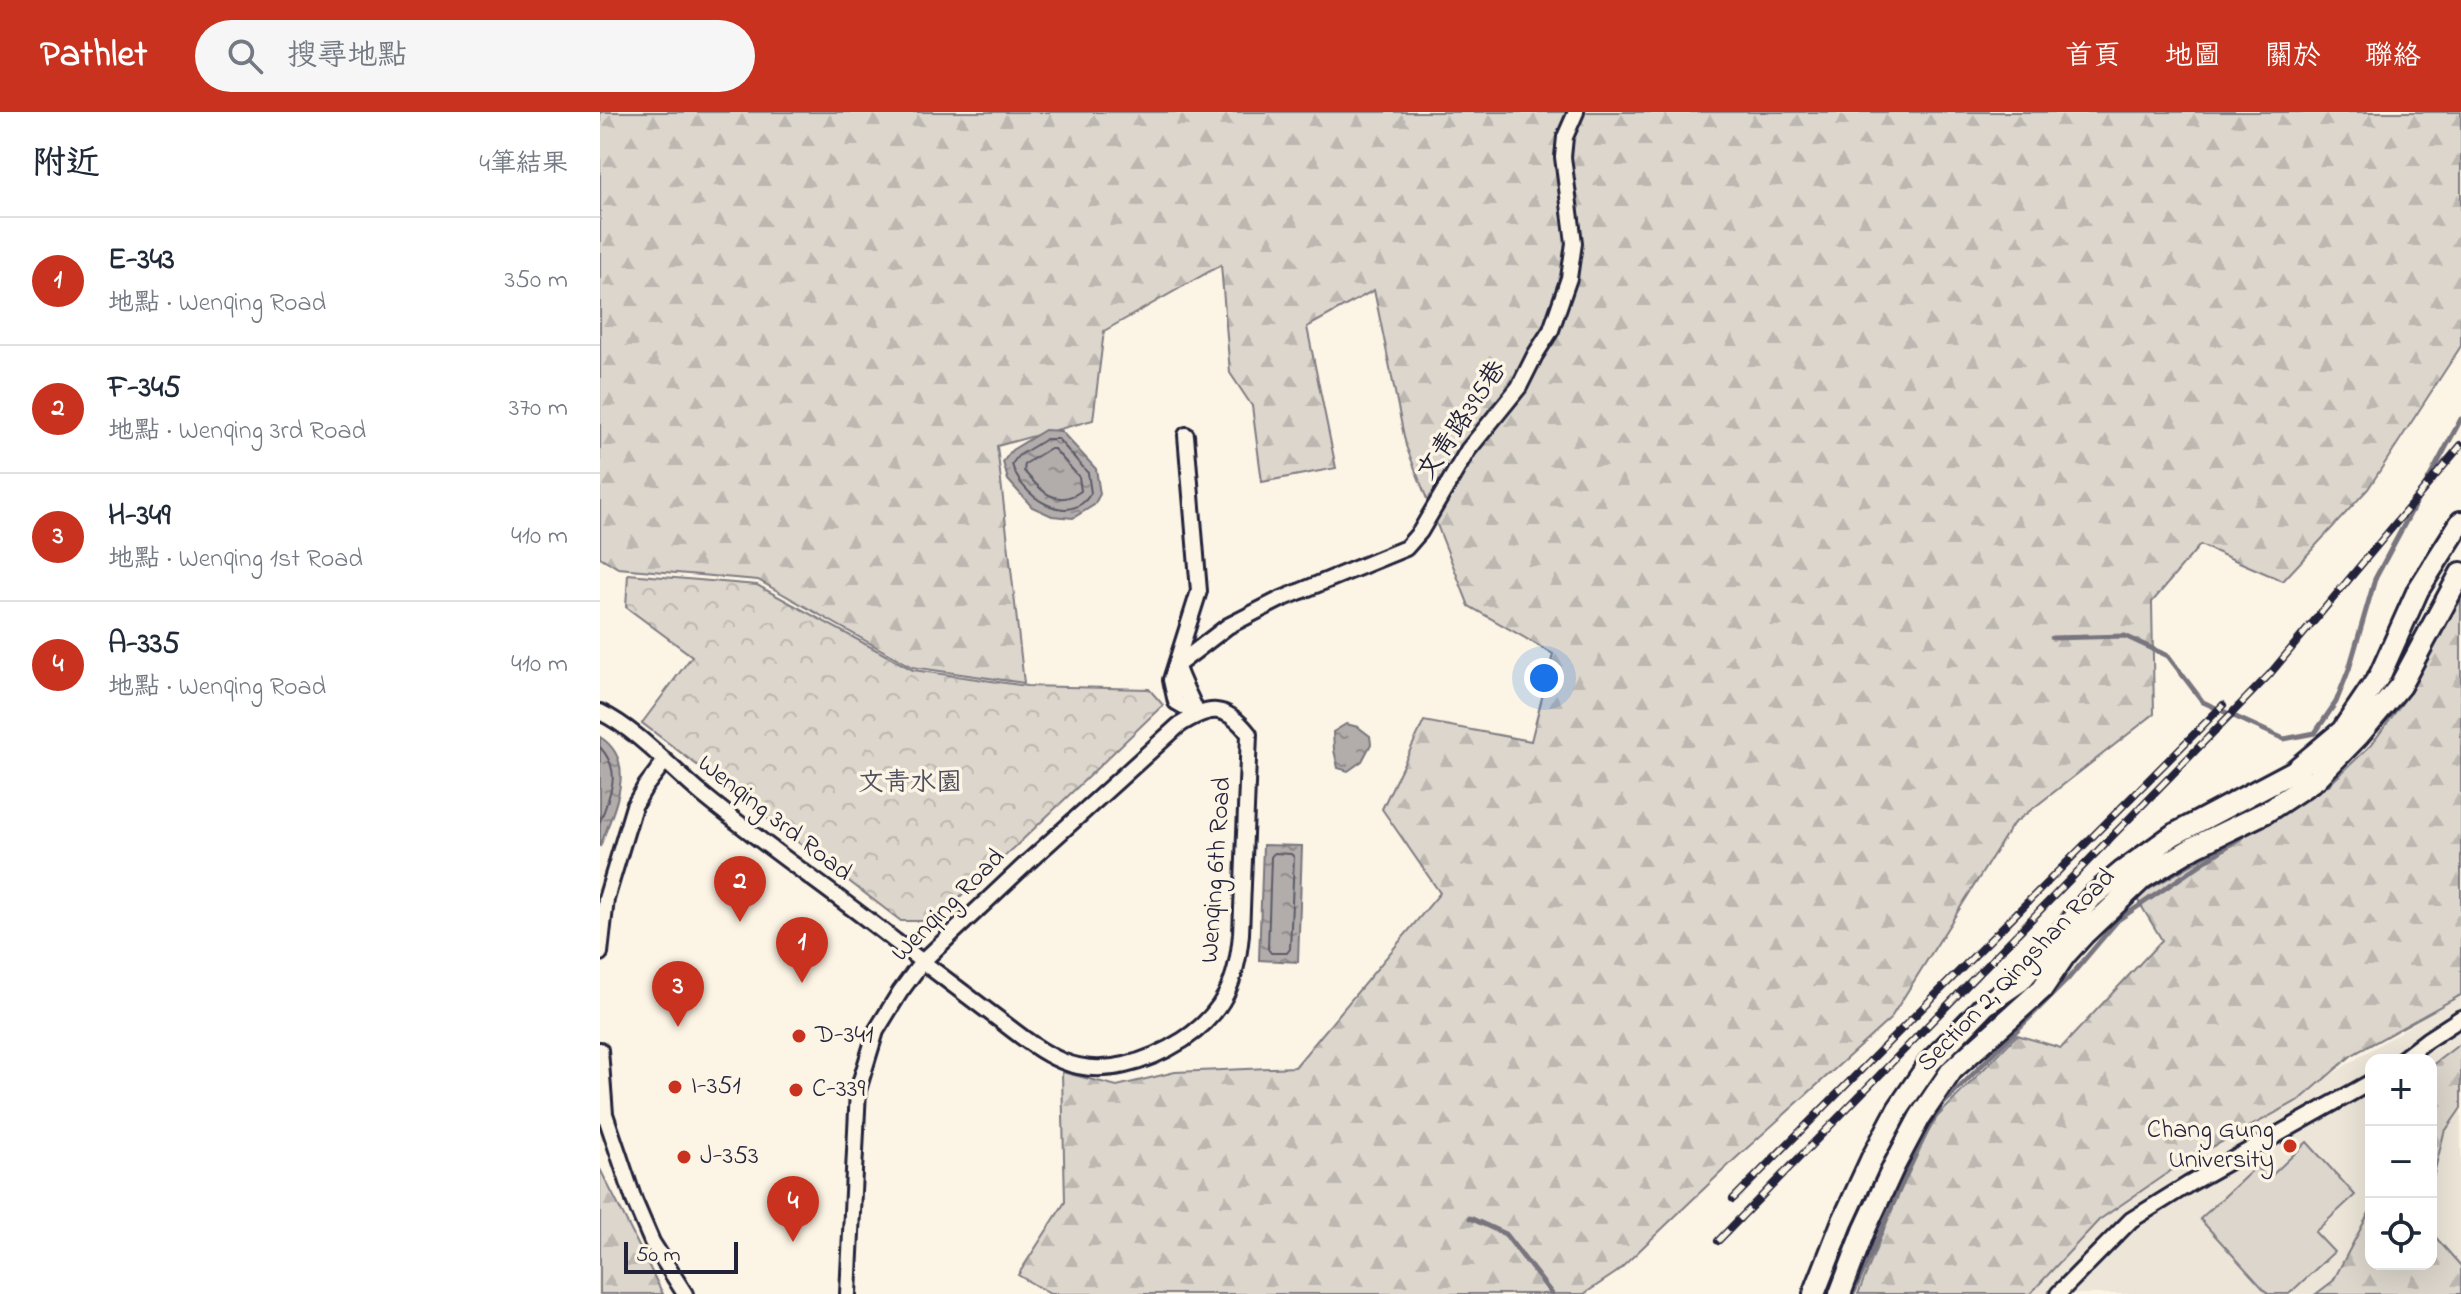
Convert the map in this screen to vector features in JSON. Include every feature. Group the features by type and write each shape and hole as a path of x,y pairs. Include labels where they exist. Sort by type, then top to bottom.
{"street":[{"name":"文青路395巷","path":"1176,666 1228,626 1279,600 1406,548 1420,532 1468,450 1519,387 1551,330 1569,278 1574,243 1563,157 1565,137 1576,112"},
{"path":"1186,435 1199,591 1171,680 1176,702 1197,714"},
{"name":"Section 2, Qingshan Road","path":"1814,1294 1872,1158 1898,1109 1930,1062 1985,1005 2020,981 2092,897 2123,871 2173,835 2294,771 2342,731 2380,675 2418,590 2461,522"},
{"name":"Section 2, Qingshan Road","path":"1840,1294 1894,1166 1920,1117 1952,1070 2042,989 2084,934 2143,878 2196,846 2266,812 2316,779 2400,686 2461,573"},
{"name":"Wenqing 6th Road","path":"922,962 1033,1045 1064,1062 1094,1067 1122,1066 1149,1058 1199,1029 1217,1010 1230,988 1239,961 1249,734 1236,717 1219,711 1197,714"},
{"name":"Wenqing 3rd Road","path":"600,712 617,720 758,841 922,962"},
{"name":"Wenqing Road","path":"848,1294 858,1090 876,1031 922,962 1178,726 1197,714"},
{"path":"600,953 606,899 634,806 665,761"},
{"path":"2409,1054 2461,1018"},
{"path":"600,1050 605,1114 634,1200 652,1242 685,1294"},
{"path":"2058,1294 2131,1220 2365,1085"}],"shaded area":[{"name":"Chang Gung University","path":"2461,994 2461,1294 2023,1294 2115,1200 2303,1092"}],"green space":[{"path":"600,112 2461,112 2461,346 2368,489 2283,581 2200,545 2152,602 2154,714 2013,824 1890,1019 1735,1159 1617,1272 1584,1294 1050,1294 1018,1275 1065,1202 1062,1072 1117,1086 1175,1072 1295,1067 1440,893 1382,809 1424,721 1531,741 1553,654 1469,606 1406,446 1374,290 1307,327 1336,468 1262,482 1252,406 1230,373 1221,265 1104,331 1093,420 997,446 1024,683 912,667 758,580 618,568 600,557"},
{"name":"文青水園","path":"628,574 757,585 913,670 1027,686 1149,689 1163,705 933,921 901,921 642,723 692,656 626,607"},
{"path":"2461,592 2461,995 2352,1055 2301,1099 2179,1165 2099,1220 2030,1294 1858,1294 1898,1195 1934,1120 2017,1035 2061,1048 2162,940 2136,897 2328,786 2371,745 2411,691"},
{"path":"2461,1043 2461,1108 2444,1133 2437,1162 2437,1126 2437,1061"},
{"path":"2307,1142 2355,1195 2315,1232 2334,1252 2289,1294 2268,1294 2200,1219 2256,1167 2268,1179"},
{"path":"600,1169 663,1294 600,1294"},
{"path":"2365,1220 2365,1270 2437,1270 2437,1239 2461,1266 2461,1294 2316,1294 2333,1281"}],"water":[{"path":"1045,430 1061,431 1096,469 1100,494 1094,505 1073,518 1052,516 1032,507 1008,480 1003,462 1012,450"},
{"path":"1346,724 1358,727 1370,736 1371,744 1362,761 1348,771 1338,768 1333,732"},
{"path":"600,737 619,760 621,774 616,804 600,847"},
{"path":"1263,845 1302,846 1298,962 1259,960"}],"waterway":[{"path":"2052,638 2125,636 2168,656 2203,702 2284,739 2315,733 2336,702 2349,669 2375,579 2461,419"},
{"path":"1853,1294 1921,1141 1943,1104 2068,979 2118,920 2256,827"},
{"path":"1470,1218 1505,1234 1552,1294"}],"railway":[{"path":"1718,1241 2269,675 2461,445"},
{"path":"1733,1199 2223,705"}],"place":[{"name":"F-345","path":"740,922"},
{"name":"E-343","path":"802,983"},
{"name":"H-349","path":"678,1027"},
{"name":"D-341","path":"799,1036"},
{"name":"I-351","path":"675,1087"},
{"name":"C-339","path":"796,1090"},
{"name":"Chang Gung University","path":"2290,1146"},
{"name":"J-353","path":"684,1157"},
{"name":"A-335","path":"793,1242"}]}
